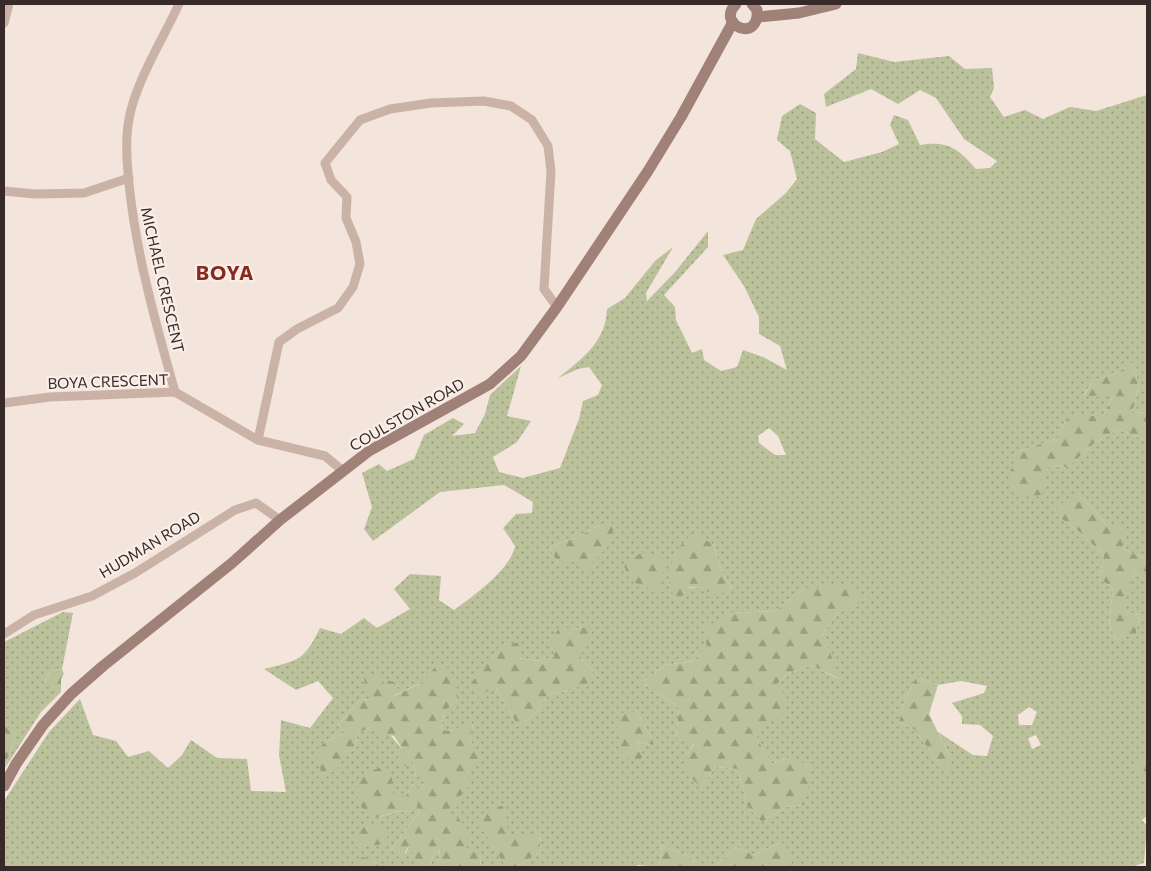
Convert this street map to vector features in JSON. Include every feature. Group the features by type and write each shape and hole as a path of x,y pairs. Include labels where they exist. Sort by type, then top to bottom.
{"street":[{"path":"4,23 9,4"},
{"name":"MICHAEL CRESCENT","path":"175,392 157,326 133,219 127,156 129,118 142,80 179,4"},
{"path":"736,4 731,13 737,25"},
{"path":"756,10 784,16 836,4"},
{"name":"COULSTON ROAD","path":"4,786 16,764 44,725 71,694 232,563 280,520 369,451 490,384 521,356 558,307 648,170 717,53 737,25 752,26 756,10"},
{"path":"258,440 279,342 296,329 338,308 353,286 360,264 356,242 346,218 347,197 332,180 325,163 360,120 390,109 423,104 484,101 511,106 532,120 548,146 551,171 544,289 558,307"},
{"path":"4,190 35,194 84,193 129,178"},
{"name":"BOYA CRESCENT","path":"4,402 175,392 258,440 319,454 334,462 343,471"},
{"name":"HUDMAN ROAD","path":"4,634 34,615 92,596 135,573 235,510 256,503 280,520"}],"green space":[{"path":"858,53 894,62 949,56 965,69 992,68 994,88 990,97 1004,117 1025,110 1043,119 1070,107 1096,111 1147,95 1147,412 1132,413 1139,386 1133,363 1122,370 1093,381 1084,395 1114,395 1103,416 1068,416 1058,438 1020,451 1049,466 1068,467 1093,444 1119,429 1147,441 1147,559 1122,549 1106,524 1079,494 1058,516 1081,533 1104,555 1099,578 1113,589 1109,625 1116,639 1136,632 1140,615 1120,611 1134,572 1147,583 1147,756 1139,757 1142,780 1147,782 1147,816 1142,820 1147,826 1144,863 1131,867 789,867 792,860 781,842 754,855 736,847 714,867 693,867 695,860 662,845 659,867 638,865 637,867 517,867 540,852 541,833 508,836 503,806 497,850 506,867 480,867 481,857 462,849 446,812 457,799 468,768 480,756 470,740 473,724 455,731 441,730 444,712 457,700 425,681 393,696 398,685 375,700 361,699 338,725 345,732 323,744 345,752 354,750 358,733 371,727 377,720 412,760 416,776 424,782 422,792 412,784 406,796 392,796 392,778 375,818 399,811 411,812 415,801 420,811 391,850 406,853 409,846 431,866 433,855 440,849 438,864 443,867 381,867 374,861 348,867 4,867 4,801 49,732 80,699 93,735 116,741 128,757 149,751 168,768 182,755 191,740 217,758 247,759 251,791 286,792 279,755 281,720 310,728 333,698 318,681 296,690 264,669 285,664 299,658 309,647 320,628 341,634 364,618 377,628 410,609 394,589 410,574 441,576 439,600 454,610 490,582 512,555 515,546 503,528 516,514 532,513 533,502 504,485 440,492 373,541 364,529 372,507 362,473 379,464 387,471 414,459 424,435 453,418 464,424 452,436 475,433 485,414 490,395 521,366 507,416 531,421 517,442 493,457 499,472 523,478 560,468 579,419 583,401 598,395 602,385 589,367 578,369 558,378 591,349 606,321 607,309 625,298 655,261 673,247 646,293 647,301 676,271 708,231 708,247 664,295 675,307 676,320 692,353 702,349 704,360 721,371 737,367 743,350 763,357 787,370 780,346 759,334 759,317 744,286 723,255 743,250 756,219 786,193 797,179 790,151 777,140 782,116 800,104 816,113 815,139 844,162 882,152 899,144 890,125 894,115 908,120 920,145 946,145 958,151 976,169 990,168 997,161 964,139 936,98 920,90 898,104 871,89 826,107 824,94 856,69","holes":["769,428 778,436 786,455 775,455 759,443 758,436","601,524 558,564 550,548 564,541 576,538","713,544 722,571 732,588 716,595 702,588 669,587 675,552","805,588 868,598 836,614 823,634 839,679 811,665 788,674 777,684 754,732 771,764 791,757 804,805 786,807 762,822 747,805 738,769 715,767 701,787 687,755 694,743 676,737 679,708 641,682 666,665 693,661 707,648 730,613 775,611","586,626 581,659 593,671 568,691 549,694 534,715 518,726 495,686 518,658 540,661 554,657 570,630","916,677 938,685 961,681 987,686 984,693 952,703 962,716 962,724 980,725 993,736 987,756 973,755 938,732 949,755 949,777 915,730 899,722 904,703","1029,707 1037,712 1032,725 1019,725 1018,715","636,711 652,738 652,745 636,742 643,757 623,755","1036,735 1041,745 1032,749 1028,738","365,825 375,844 358,848"]},
{"path":"1133,362 1139,386 1132,413 1147,412 1147,441 1119,429 1093,444 1068,467 1049,466 1042,495 1014,497 1009,474 1020,451 1058,438 1068,416 1103,416 1114,395 1084,396 1093,381 1122,370"},
{"path":"1079,494 1106,524 1127,524 1122,549 1147,559 1147,583 1134,572 1121,611 1140,615 1136,633 1116,639 1109,625 1113,589 1099,578 1104,555 1081,533 1058,516 1057,506"},
{"path":"601,524 613,527 612,541 586,571 577,561 558,564 550,548 564,541 576,538"},
{"path":"692,533 713,544 722,571 732,588 716,596 702,588 689,587 678,602 669,587 672,563 675,552"},
{"path":"642,552 658,555 665,560 660,590 637,584 630,578 624,566"},
{"path":"849,586 869,598 836,614 823,634 840,679 811,665 788,674 777,684 789,701 783,715 754,732 771,764 791,757 812,767 804,805 786,807 762,822 747,805 738,769 715,767 701,787 684,771 687,755 694,744 676,737 679,708 641,682 666,665 693,661 707,648 704,628 730,613 775,611 805,588"},
{"path":"63,612 73,613 62,669 50,671 45,681 61,692 41,712 5,768 16,735 4,724 4,642"},
{"path":"562,624 570,630 586,626 593,631 584,643 581,659 593,671 591,682 568,691 549,694 534,715 518,726 495,686 476,699 472,682 492,657 504,648 520,642 522,649 518,658 539,661 554,657 551,640"},
{"path":"437,664 447,667 457,685 457,700 444,712 441,730 455,731 464,723 473,724 470,740 481,756 468,768 469,786 447,812 458,818 468,831 470,835 463,849 474,847 481,857 480,867 443,867 438,864 440,849 433,855 431,866 418,864 409,846 401,859 391,850 420,811 415,802 411,812 398,811 375,818 359,805 356,789 366,772 383,767 392,778 393,796 406,796 412,784 422,791 424,782 416,776 412,760 406,766 396,763 402,748 394,736 376,734 377,721 371,727 358,733 354,750 345,752 337,770 322,775 316,752 323,744 345,732 338,725 361,699 374,700 366,692 364,677 379,675 383,686 387,680 398,684 394,696 425,681"},
{"path":"62,669 64,674 61,679 61,692 45,682 50,671"},
{"path":"916,677 938,685 929,714 949,755 949,778 915,730 899,722 904,703"},
{"path":"636,711 652,738 653,745 636,742 643,757 636,762 622,755 616,721 621,713"},
{"path":"4,724 16,735 4,770"},
{"path":"1139,756 1147,756 1147,782 1142,780 1134,769"},
{"path":"503,806 509,835 541,833 540,852 517,867 506,867 479,824 491,808"},
{"path":"365,825 386,826 388,843 358,848 354,840"},
{"path":"781,842 793,860 789,867 714,867 736,847 754,855"},
{"path":"662,845 695,860 693,867 659,867"},
{"path":"363,857 374,861 381,867 348,867"}],"district":[{"name":"BOYA","path":"225,273"}]}
